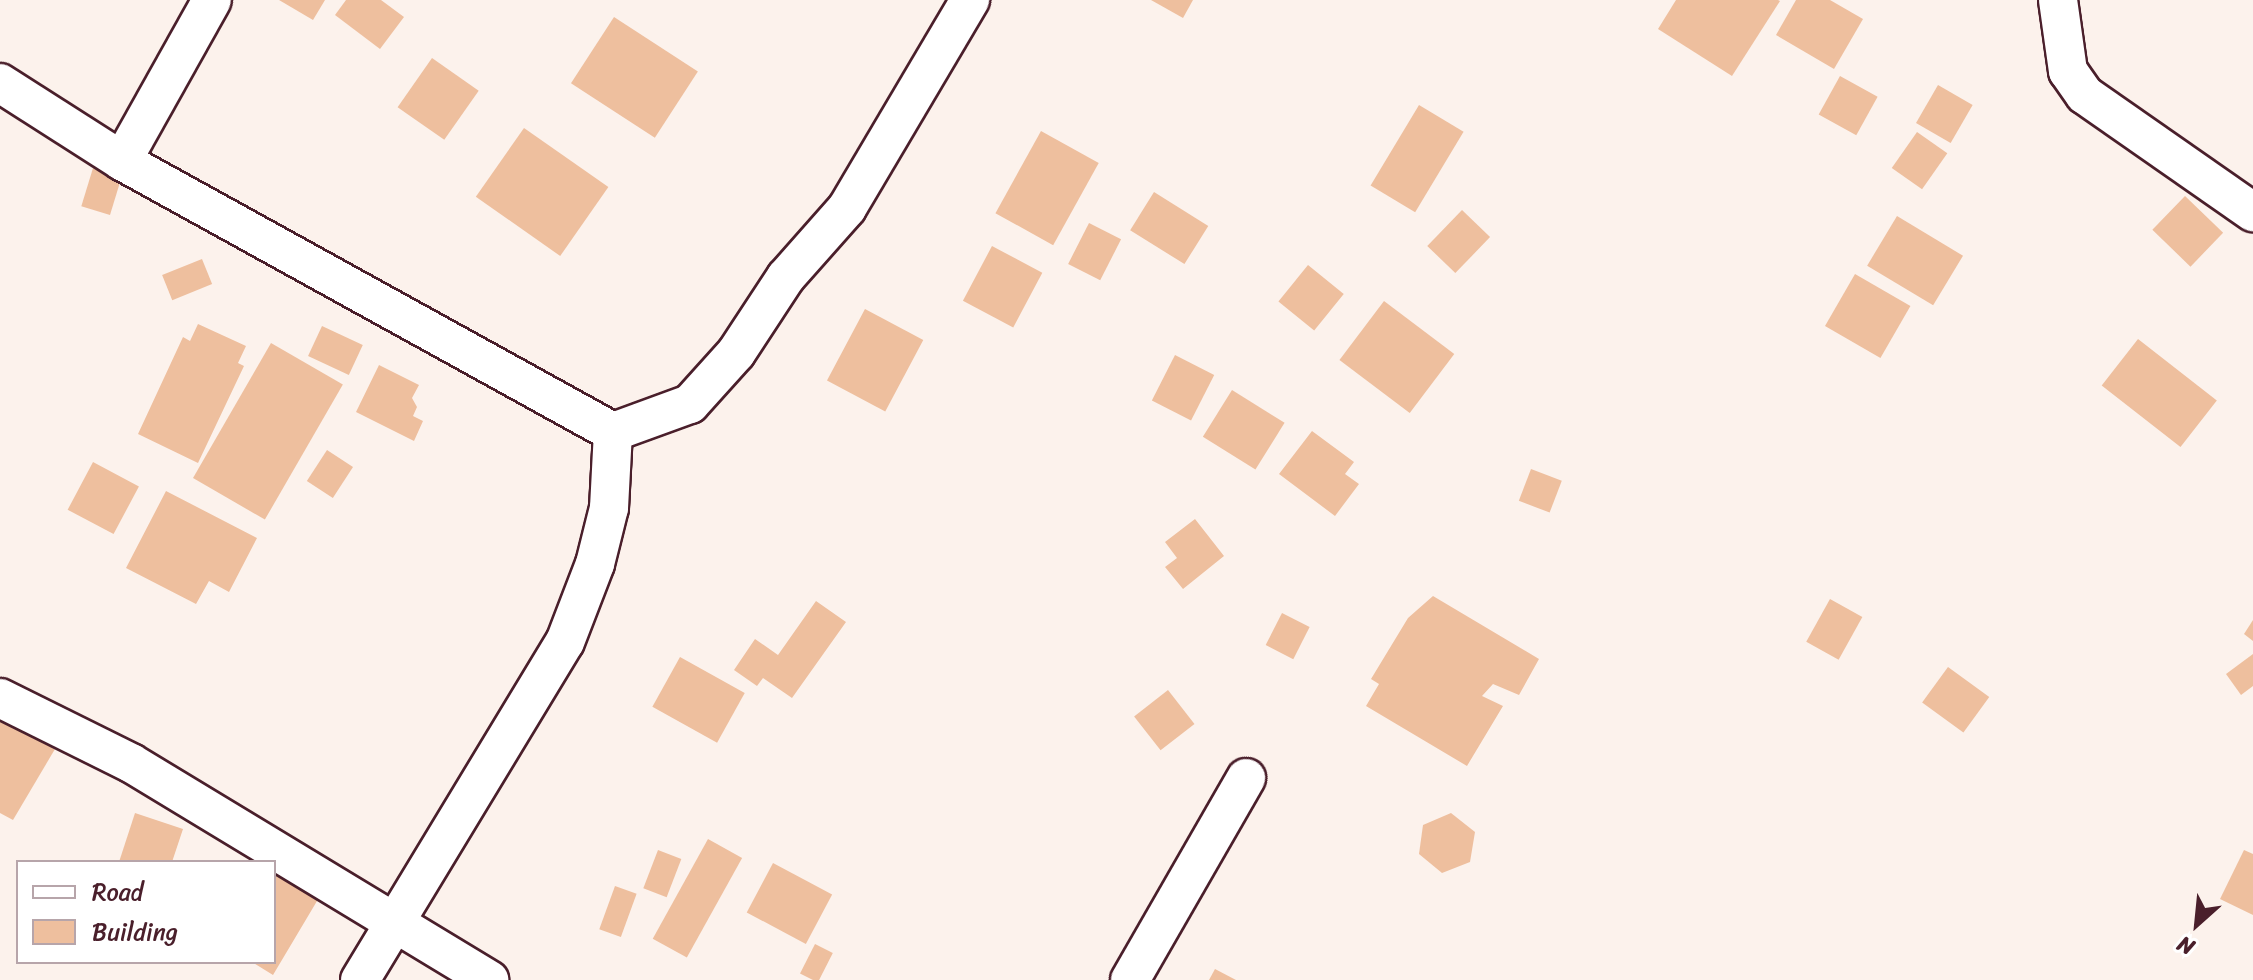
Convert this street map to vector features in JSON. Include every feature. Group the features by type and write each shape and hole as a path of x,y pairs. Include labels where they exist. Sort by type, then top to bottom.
{"street":[{"path":"122,161 212,0"},
{"path":"0,83 122,161 613,432 690,404 736,353 786,277 847,208 970,0"},
{"path":"2058,0 2068,71 2085,95 2253,212"},
{"path":"360,980 565,642 595,564 609,508 613,432"},
{"path":"0,698 131,763 489,980"},
{"path":"1130,980 1246,778"}],"building":[{"path":"279,0 325,0 313,20"},
{"path":"346,0 381,0 404,17 380,49 335,15"},
{"path":"1151,0 1193,0 1183,18"},
{"path":"1676,0 1780,1 1732,76 1658,29"},
{"path":"1796,0 1830,0 1863,19 1834,69 1776,35"},
{"path":"614,17 698,71 655,138 571,83"},
{"path":"432,58 479,91 444,140 398,107"},
{"path":"1840,76 1878,97 1856,135 1819,114"},
{"path":"1938,85 1973,105 1951,143 1916,123"},
{"path":"1419,105 1464,132 1415,212 1371,186"},
{"path":"524,128 608,187 560,256 476,197"},
{"path":"1041,131 1099,163 1053,245 995,213"},
{"path":"1917,132 1947,153 1922,189 1892,168"},
{"path":"93,168 122,177 110,215 81,206"},
{"path":"1154,192 1208,226 1184,264 1130,230"},
{"path":"2185,196 2223,233 2190,267 2152,230"},
{"path":"1462,210 1490,237 1455,273 1427,246"},
{"path":"1897,216 1963,256 1933,305 1867,266"},
{"path":"1089,223 1121,239 1100,280 1068,264"},
{"path":"992,246 1042,273 1013,328 963,301"},
{"path":"202,259 212,284 172,300 162,275"},
{"path":"1308,265 1344,294 1314,330 1278,302"},
{"path":"1855,274 1910,306 1880,358 1825,326"},
{"path":"1384,301 1454,354 1410,413 1339,360"},
{"path":"865,309 923,340 885,412 827,381"},
{"path":"198,324 246,346 238,363 244,366 198,463 138,434 183,337 190,341"},
{"path":"322,326 363,345 349,375 308,356"},
{"path":"2138,339 2217,401 2180,447 2102,385"},
{"path":"271,343 343,384 265,520 193,478"},
{"path":"1175,355 1214,375 1191,420 1152,400"},
{"path":"379,365 419,385 412,398 417,407 413,416 423,421 414,441 356,412"},
{"path":"1232,390 1285,423 1255,469 1203,437"},
{"path":"1312,431 1354,462 1345,474 1359,484 1335,516 1279,474"},
{"path":"327,450 353,467 333,498 307,481"},
{"path":"93,462 139,486 114,534 68,510"},
{"path":"1531,469 1562,481 1550,513 1519,501"},
{"path":"166,491 257,538 229,592 209,581 196,604 126,568"},
{"path":"1195,519 1224,556 1183,589 1165,567 1177,558 1165,542"},
{"path":"1433,596 1539,659 1519,695 1493,684 1482,696 1503,706 1467,766 1366,706 1379,684 1371,679 1408,618"},
{"path":"1830,599 1862,617 1839,660 1806,642"},
{"path":"816,601 846,622 792,698 763,678 757,686 734,670 755,639 778,655"},
{"path":"1282,613 1310,627 1293,659 1266,645"},
{"path":"2253,620 2253,641 2244,634"},
{"path":"2253,654 2253,686 2241,695 2226,674"},
{"path":"680,657 745,693 717,743 652,707"},
{"path":"1948,667 1989,697 1963,733 1922,703"},
{"path":"1168,690 1194,724 1161,750 1134,716"},
{"path":"0,717 55,749 13,820 0,813"},
{"path":"135,813 183,829 173,860 120,860"},
{"path":"1451,813 1475,832 1470,862 1442,873 1419,854 1423,825"},
{"path":"708,839 742,858 687,958 653,939"},
{"path":"658,850 681,859 667,897 643,888"},
{"path":"2244,850 2253,854 2253,915 2220,899"},
{"path":"773,863 832,894 806,944 747,912"},
{"path":"276,869 320,896 273,975 255,964 276,964"},
{"path":"615,886 637,894 621,937 599,929"},
{"path":"815,944 833,953 819,980 800,973"},
{"path":"1215,969 1236,980 1209,980"}]}
